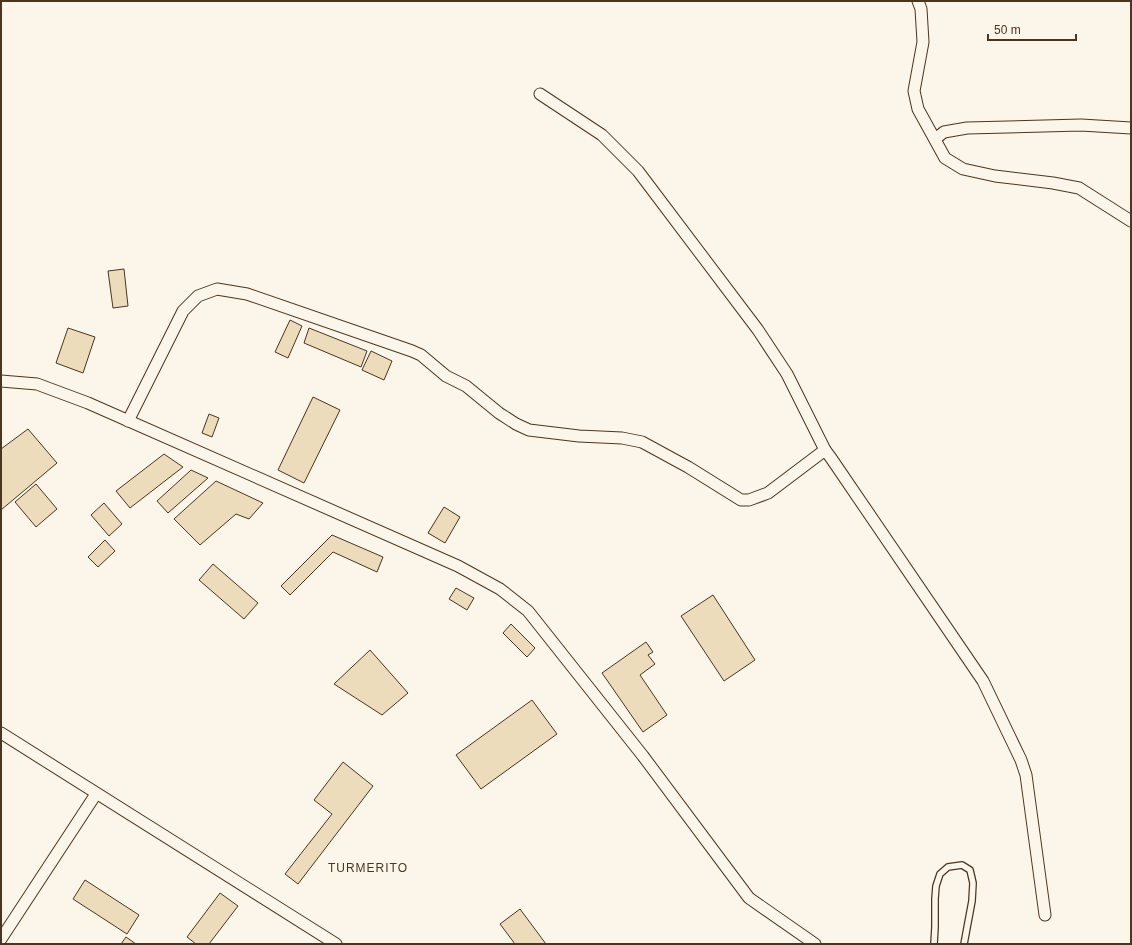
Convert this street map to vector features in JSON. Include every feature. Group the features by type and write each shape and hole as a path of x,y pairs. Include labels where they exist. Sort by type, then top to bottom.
{"street":[{"path":"918,1 921,9 923,42 914,91 918,109 945,158 963,169 995,176 1053,183 1079,188 1131,221"},
{"path":"540,94 602,135 638,171 758,330 787,374 825,450 983,681 1018,753 1026,775 1045,915"},
{"path":"935,139 944,132 967,128 1081,125 1131,128"},
{"path":"128,421 183,311 198,296 217,289 247,294 421,355 446,376 466,386 499,413 529,430 580,436 622,438 642,442 688,467 742,500 749,500 768,493 825,450"},
{"path":"1,380 37,384 88,403 458,566 500,589 528,611 643,756 749,898 815,944"},
{"path":"1,734 336,944"},
{"path":"1,939 96,794"}],"lane":[{"path":"934,944 934,899 940,874 948,867 962,865 970,870 973,882 972,901 964,944"}],"building":[{"path":"124,269 128,306 113,308 108,271"},
{"path":"290,320 302,326 288,358 275,352"},
{"path":"68,328 95,337 83,373 56,363"},
{"path":"309,328 367,351 361,367 304,343"},
{"path":"371,351 392,361 384,380 362,370"},
{"path":"313,397 340,410 304,483 278,470"},
{"path":"209,414 219,418 212,437 202,433"},
{"path":"28,429 57,463 1,510 1,449"},
{"path":"164,454 183,467 130,508 116,491"},
{"path":"191,470 208,478 168,513 157,501"},
{"path":"216,481 263,503 249,519 236,514 200,545 174,519"},
{"path":"36,484 57,509 36,527 15,502"},
{"path":"104,503 122,524 109,536 91,515"},
{"path":"444,507 460,517 445,543 428,533"},
{"path":"332,535 383,557 377,572 333,552 290,595 281,586"},
{"path":"105,540 115,551 98,567 88,557"},
{"path":"213,564 258,603 244,619 199,580"},
{"path":"456,588 474,598 467,610 449,599"},
{"path":"713,595 755,660 724,681 681,616"},
{"path":"511,624 535,648 527,657 503,633"},
{"path":"646,642 653,652 648,655 655,664 640,675 667,715 643,732 602,673"},
{"path":"370,650 408,693 382,715 334,684"},
{"path":"532,700 557,734 481,789 456,755"},
{"path":"343,762 373,786 298,884 285,874 332,814 314,800"},
{"path":"85,880 139,915 127,934 73,899"},
{"path":"220,893 238,906 209,944 196,944 187,937"},
{"path":"520,909 546,944 515,944 500,924"},
{"path":"126,937 136,944 121,944"}],"district":[{"name":"TURMERITO","path":"368,868"}]}
